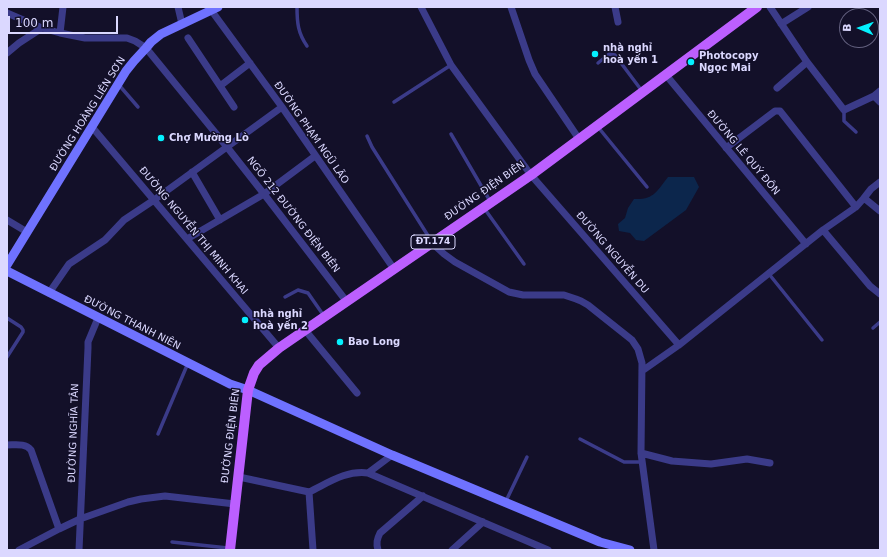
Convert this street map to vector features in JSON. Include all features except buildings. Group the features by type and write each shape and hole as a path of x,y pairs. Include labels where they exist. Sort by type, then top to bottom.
{"main road":[{"name":"ĐƯỜNG ĐIỆN BIÊN","path":"230,549 248,390 254,373 259,365 279,348 531,175 757,7"},
{"name":"ĐƯỜNG HOÀNG LIÊN SƠN","path":"7,265 126,71 134,61 151,42 161,34 214,8"},
{"name":"ĐƯỜNG THANH NIÊN","path":"7,271 230,384 248,390 392,455 600,542 630,550"}],"street":[{"path":"60,33 64,7"},
{"path":"178,7 182,24"},
{"name":"ĐƯỜNG NGUYỄN DU","path":"421,7 451,66 531,175 679,345"},
{"path":"511,7 535,74 579,139"},
{"path":"615,7 618,22"},
{"path":"770,7 807,62 844,110 877,93 880,102"},
{"path":"781,24 808,7"},
{"name":"ĐƯỜNG PHẠM NGŨ LÃO","path":"214,8 250,64 282,107 394,269"},
{"path":"8,11 42,28 60,33 85,38 127,38 146,48"},
{"path":"7,52 42,28"},
{"path":"188,38 234,107"},
{"name":"NGÕ 212 ĐƯỜNG ĐIỆN BIÊN","path":"146,48 227,147 347,302"},
{"path":"777,88 807,62"},
{"path":"220,86 250,64"},
{"name":"ĐƯỜNG LÊ QUÝ ĐÔN","path":"666,75 806,244"},
{"path":"49,293 69,264 105,240 124,220 282,107"},
{"path":"726,148 775,111 780,111 856,207"},
{"name":"ĐƯỜNG NGUYỄN THỊ MINH KHAI","path":"92,127 279,348"},
{"path":"187,239 264,194 315,156"},
{"path":"192,172 220,220"},
{"path":"642,371 679,345 823,230 856,207 870,189 880,182"},
{"path":"864,198 880,211"},
{"path":"7,220 27,232"},
{"path":"823,230 870,286 880,294"},
{"path":"432,243 455,262 509,292 523,295 564,296 581,301 632,340 640,355 642,371 641,453 654,550"},
{"name":"ĐƯỜNG NGHĨA TÂN","path":"79,550 88,342 98,318"},
{"path":"305,330 357,393"},
{"path":"7,445 24,445 29,447 31,450 59,529"},
{"path":"641,453 672,460 711,464 747,459 770,463"},
{"path":"368,473 392,455"},
{"path":"239,477 309,492 346,474 357,472 368,473 548,550"},
{"path":"309,492 313,550"},
{"path":"19,550 80,519 128,502 165,496 235,504"},
{"path":"378,550 377,539 380,532 423,496"},
{"path":"452,550 483,522"}],"lane":[{"path":"297,7 298,28 307,46"},
{"path":"598,63 609,54 615,55 642,92"},
{"path":"394,102 451,66"},
{"path":"118,84 138,107"},
{"path":"844,110 844,121 856,132"},
{"path":"597,126 647,187"},
{"path":"451,134 487,204 524,264"},
{"path":"367,136 372,147 432,243"},
{"path":"769,273 822,340"},
{"path":"285,297 298,290 308,293 325,317"},
{"path":"7,318 21,327 23,332 7,357"},
{"path":"873,328 880,322"},
{"path":"158,434 188,363"},
{"path":"580,439 624,462 642,462"},
{"path":"506,502 527,457"},
{"path":"172,542 230,549"}],"water":[{"path":"668,177 694,177 699,187 686,210 644,241 636,240 630,233 619,231 618,224 625,218 628,208 634,199 641,199 651,196 658,190"}],"place":[{"name":"nhà nghỉ hoà yến 1","path":"595,54"},
{"name":"Photocopy Ngọc Mai","path":"691,62"},
{"name":"Chợ Mường Lò","path":"161,138"},
{"name":"nhà nghỉ hoà yến 2","path":"245,320"},
{"name":"Bao Long","path":"340,342"}]}
